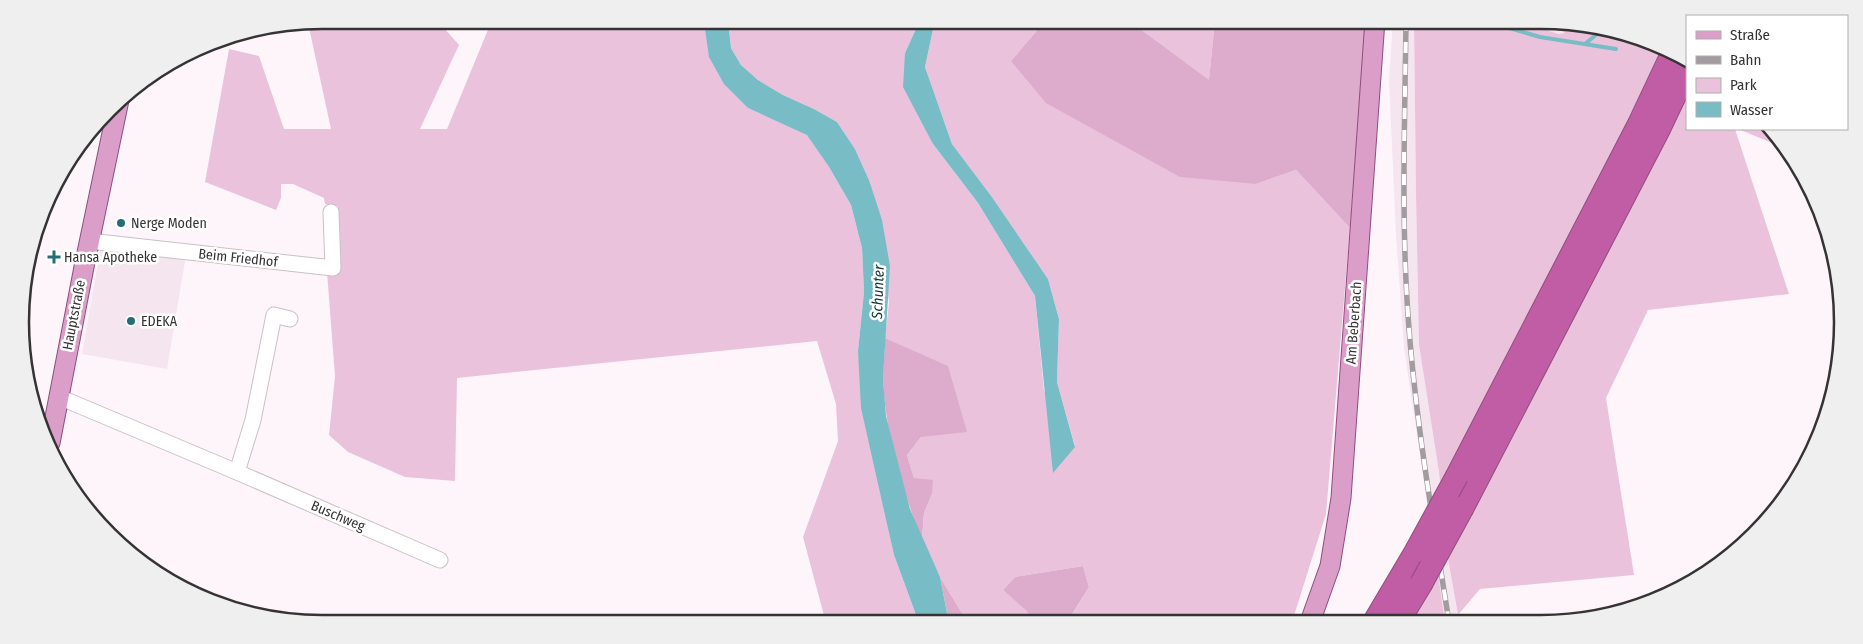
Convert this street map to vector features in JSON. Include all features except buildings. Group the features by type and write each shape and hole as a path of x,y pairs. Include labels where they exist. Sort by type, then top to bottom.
{"highway":[{"path":"1378,615 1457,476 1670,58"},
{"path":"1402,615 1463,507 1658,131 1686,72"}],"main road":[{"name":"Am Beberbach","path":"1312,615 1330,566 1342,498 1374,29"},
{"name":"Hauptstraße","path":"52,435 116,114"}],"street":[{"name":"Beim Friedhof","path":"89,241 333,268 331,212"},
{"path":"237,472 253,420 274,315 290,318"},
{"name":"Buschweg","path":"59,397 440,560"}],"shaded area":[{"path":"1038,29 1140,29 1209,80 1214,29 1365,29 1350,228 1296,170 1256,184 1180,177 1046,103 1011,61"},
{"path":"1392,29 1414,29 1419,345 1439,472 1448,559 1458,615 1444,615 1404,348 1396,235 1389,80"},
{"path":"1542,29 1580,31 1559,34"},
{"path":"101,245 186,255 167,369 82,354"},
{"path":"885,338 948,366 967,432 921,437 907,455 914,478 933,480 932,494 924,513 922,539 901,481 887,420 883,380"},
{"path":"1083,566 1089,587 1071,615 1027,615 1028,612 1003,590 1015,577"},
{"path":"940,577 963,615 947,615"}],"green space":[{"path":"309,29 445,29 459,45 420,129 447,129 488,29 705,29 748,108 807,134 851,205 862,248 864,292 858,351 879,483 894,555 916,615 824,615 803,537 838,441 836,404 817,341 457,378 455,481 405,477 348,452 329,435 335,376 327,272 338,206 325,204 324,198 293,184 281,184 281,198 276,210 205,182 229,49 259,56 284,129 331,129"},
{"path":"729,29 916,29 905,53 933,144 978,203 1035,296 1044,390 1075,446 1057,382 1059,319 1048,279 992,197 952,144 925,67 933,29 1038,29 1011,61 1256,184 1296,170 1350,228 1326,514 1294,615 1071,615 1089,587 1083,566 1015,577 1003,590 1029,612 1028,615 963,615 940,577 922,539 924,513 932,494 914,478 907,455 921,437 948,367 885,338 889,302 869,180 855,149 837,122 783,95 758,80 741,65 731,48"},
{"path":"1140,29 1214,29 1209,81"},
{"path":"1414,29 1542,29 1559,34 1565,33 1560,29 1598,34 1635,44 1686,67 1686,130 1735,130 1789,294 1648,310 1606,398 1634,575 1480,589 1458,615 1448,559 1439,472 1419,345"},
{"path":"1740,130 1762,130 1775,144"},
{"path":"1438,574 1444,615 1415,615"}],"water":[{"name":"Schunter","path":"705,29 729,29 731,48 741,65 758,80 783,95 837,122 855,149 869,180 882,220 890,266 883,379 886,416 910,509 940,577 947,615 916,615 894,555 861,408 858,351 864,292 862,248 851,205 829,167 807,135 748,108 724,84 709,57"},
{"path":"916,29 933,29 925,67 952,144 992,197 1048,279 1059,319 1057,382 1075,447 1053,473 1035,296 978,203 933,144 903,87 905,53"}],"waterway":[{"path":"1513,29 1540,37 1616,49"},
{"path":"1585,44 1597,34"}],"railway":[{"path":"1406,29 1404,204 1408,315 1420,431 1448,615"}],"place":[{"name":"Nerge Moden","path":"121,223"},
{"name":"Hansa Apotheke","path":"54,257"},
{"name":"EDEKA","path":"131,321"}]}
